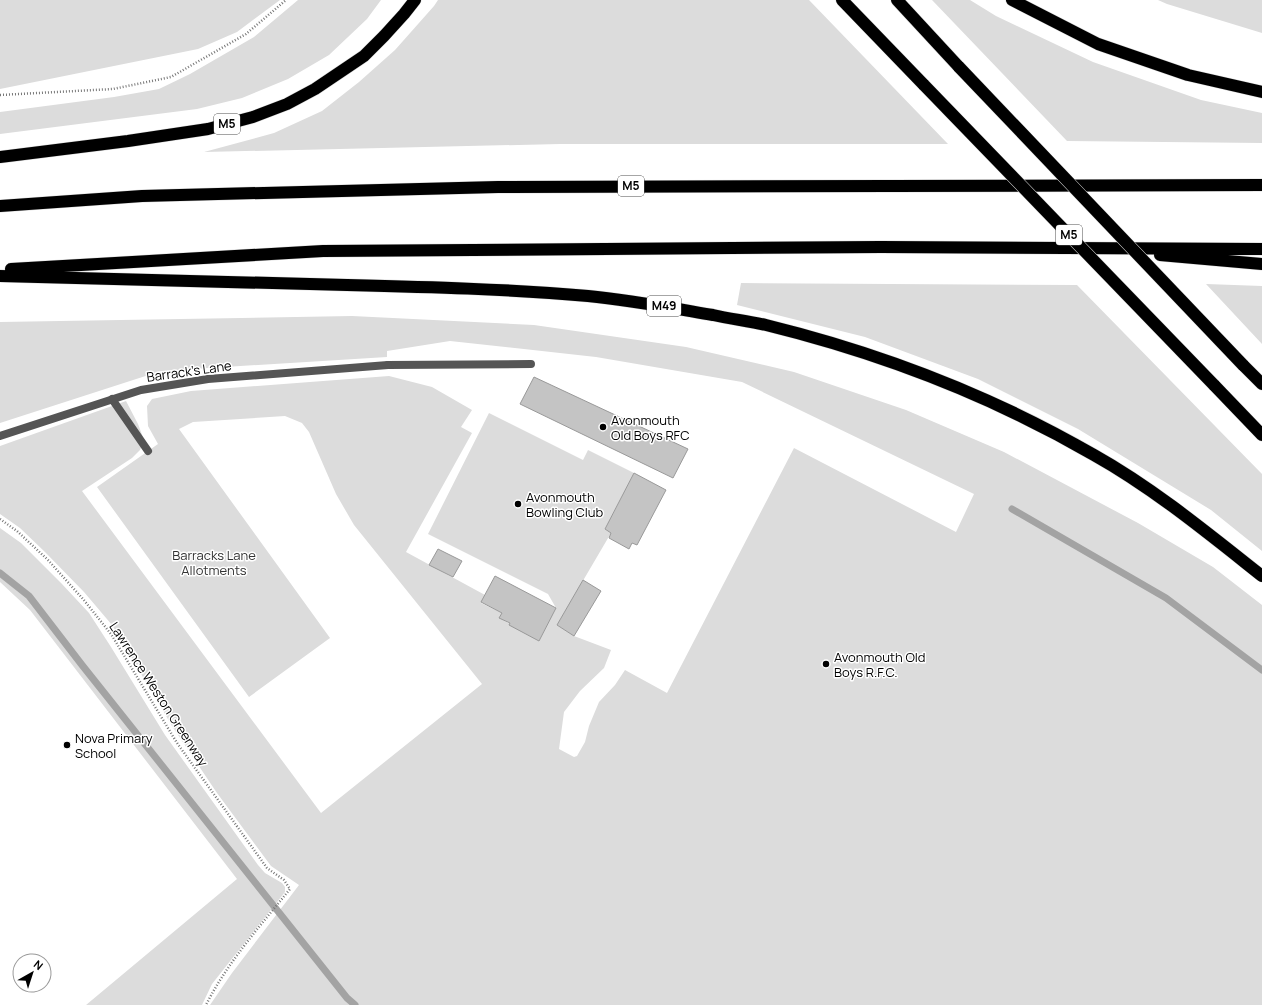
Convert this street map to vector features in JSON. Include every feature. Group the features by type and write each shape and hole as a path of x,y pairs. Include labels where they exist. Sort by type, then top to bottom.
{"highway":[{"name":"M5","path":"0,157 128,141 208,129 260,114 287,104 315,90 364,56 384,36 415,0"},
{"name":"M5","path":"842,0 1262,435"},
{"path":"897,0 959,67 1262,384"},
{"path":"1012,0 1098,44 1188,75 1262,92"},
{"name":"M5","path":"0,206 142,196 498,187 1262,185"},
{"name":"M5","path":"0,270 323,251 881,247 1262,249"},
{"name":"M5","path":"1073,248 1262,264"},
{"name":"M49","path":"0,276 464,288 590,296 667,307 764,325 842,346 900,366 977,396 1046,429 1096,456 1139,483 1199,526 1262,576"}],"street":[{"name":"Barrack's Lane","path":"0,436 141,390 208,379 388,365 531,364"},
{"path":"112,399 148,451"}],"path":[{"path":"0,95 113,88 171,77 246,34 286,0"},
{"name":"Lawrence Weston Greenway","path":"0,519 17,531 48,560 83,599 111,634 177,743 267,868 284,880 290,890 252,936 214,988 206,1005"}],"green space":[{"path":"0,0 280,0 237,32 198,49 0,89"},
{"path":"298,0 381,0 367,19 329,55 288,79 242,98 197,109 0,134 0,112 114,97 159,89 190,74 254,37"},
{"path":"438,0 809,0 948,144 560,144 204,152 274,133 322,111 359,82 395,50"},
{"path":"932,0 970,0 996,16 1093,62 1201,100 1262,113 1262,143 1067,141"},
{"path":"1158,0 1262,0 1262,33 1167,4"},
{"path":"741,283 1077,285 1262,474 1262,551 1211,510 1078,429 978,379 865,337 737,305"},
{"path":"1206,284 1262,286 1262,344"},
{"name":"Barracks Lane Allotments","path":"352,316 534,325 686,347 794,372 906,410 1004,452 1138,523 1213,567 1262,605 1262,1005 210,1005 232,973 299,885 271,866 217,793 172,726 112,625 84,592 45,552 20,528 0,514 0,446 126,401 138,424 144,440 140,450 132,458 82,491 321,813 482,684 354,525 336,494 309,432 302,423 285,416 193,422 179,429 330,638 249,697 97,487 158,444 148,426 147,406 152,399 191,391 389,376 432,387 472,410 461,427 472,433 406,552 485,595 481,603 502,613 500,618 539,641 556,608 548,594 428,534 489,413 583,460 588,450 634,473 605,529 611,533 557,625 574,636 611,650 604,668 580,691 564,712 559,749 574,757 577,756 585,742 589,726 599,702 615,685 625,670 667,693 794,448 956,532 974,494 742,382 596,357 450,341 387,351 387,357 161,371 0,423 0,322"},
{"path":"0,528 21,543 89,613 165,735 258,865 265,873 282,883 285,887 285,892 212,984 202,1005 86,1005 237,879 30,610 0,582"}],"building":[{"name":"Avonmouth Old Boys RFC","path":"534,377 688,449 673,478 520,404"},
{"path":"634,473 666,490 637,545 632,543 629,549 609,538 611,533 605,529"},
{"path":"438,549 462,561 453,577 429,565"},
{"path":"495,576 556,608 539,641 509,625 510,623 499,618 502,613 481,602"},
{"path":"583,580 601,591 574,636 557,625"}],"waterway":[{"path":"1012,509 1166,598 1262,670"},
{"path":"0,573 29,596 82,665 347,998 355,1005"}],"place":[{"name":"Avonmouth Old Boys RFC","path":"603,427"},
{"name":"Avonmouth Bowling Club","path":"518,504"},
{"name":"Avonmouth Old Boys R.F.C.","path":"826,664"},
{"name":"Nova Primary School","path":"67,745"}]}
